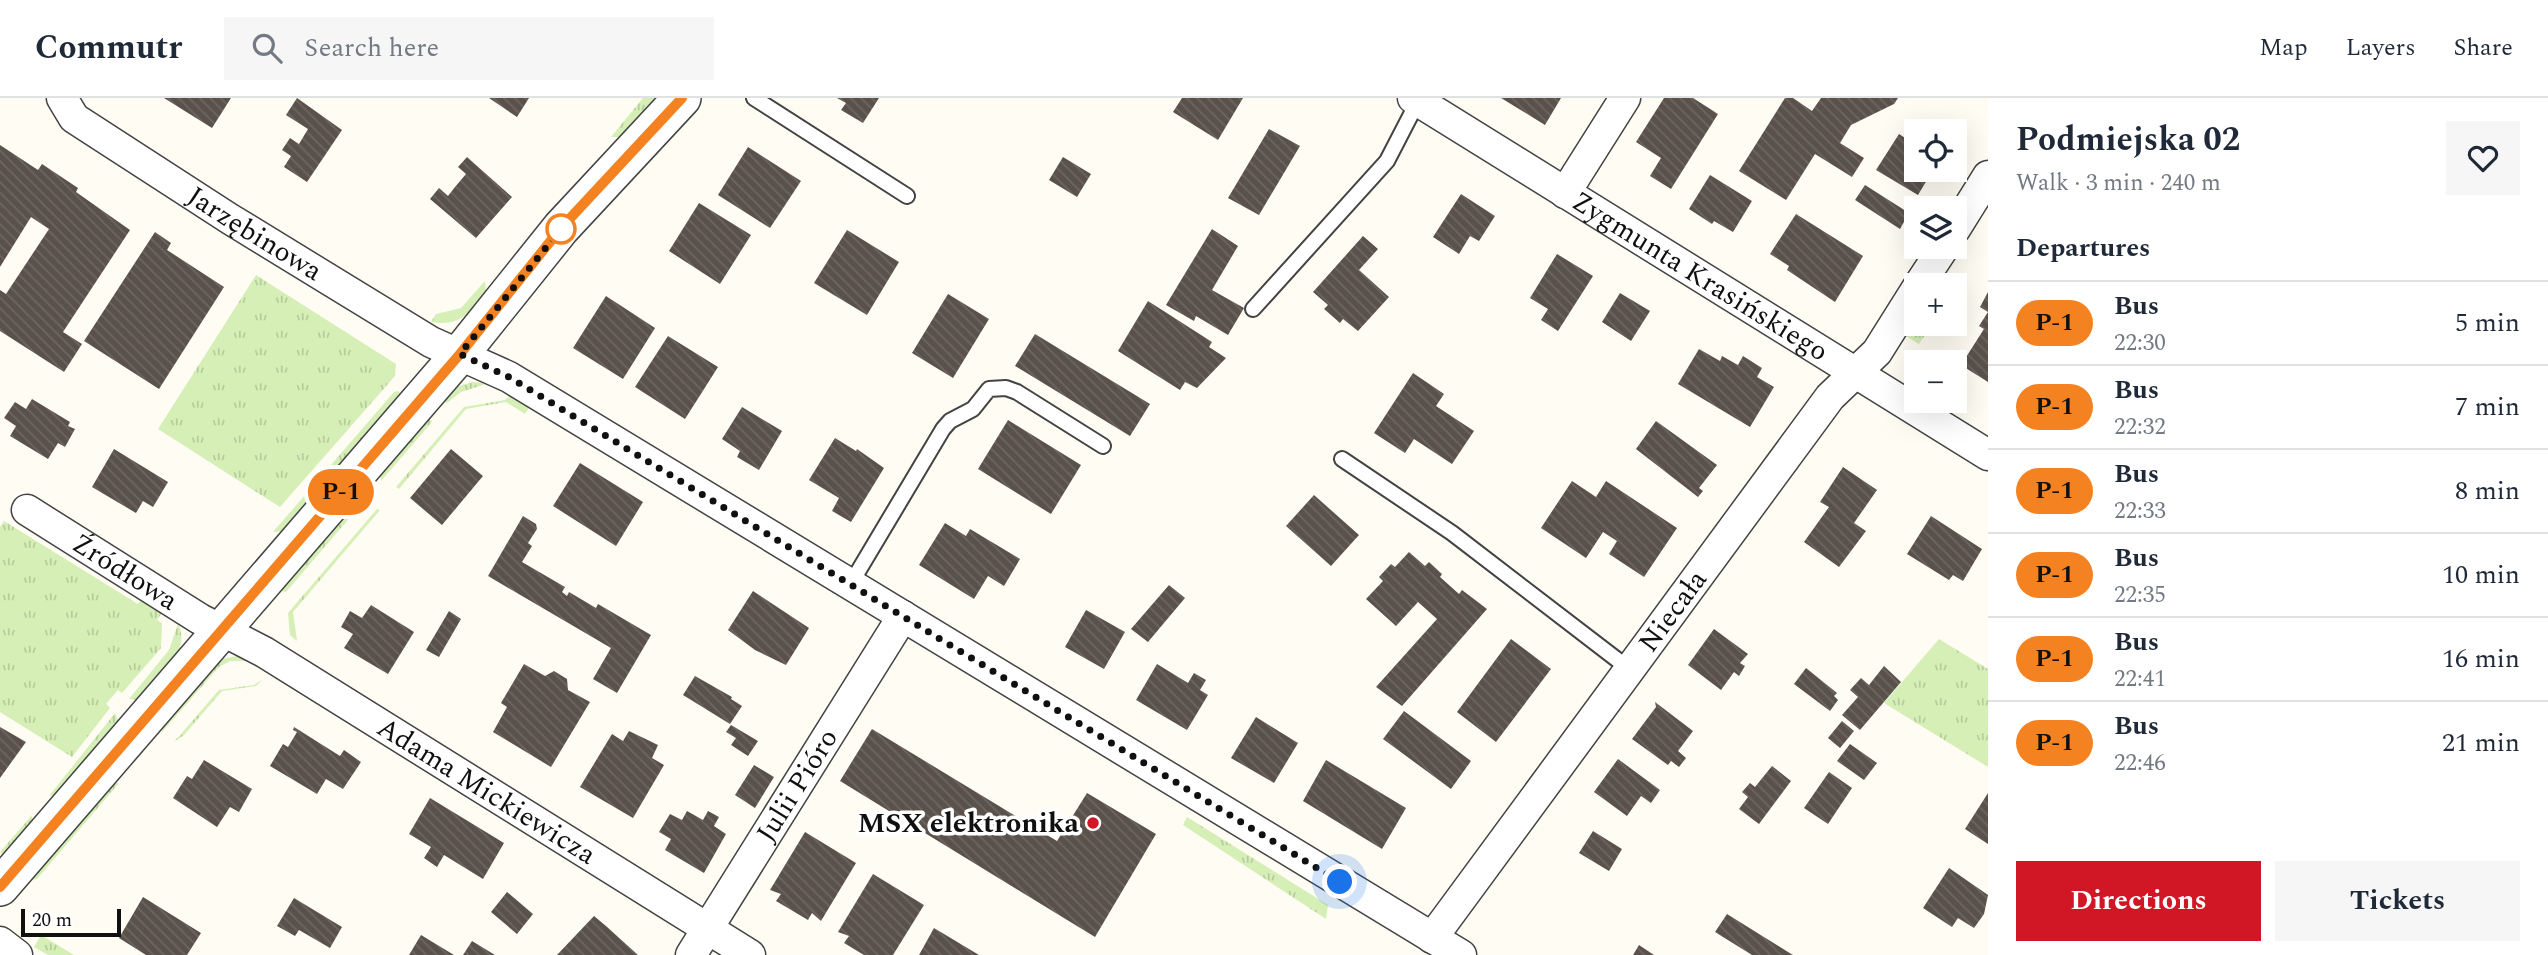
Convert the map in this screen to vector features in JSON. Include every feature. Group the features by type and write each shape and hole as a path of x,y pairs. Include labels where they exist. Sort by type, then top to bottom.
{"street":[{"name":"Jarzębinowa","path":"62,98 74,118 230,219 431,342 509,377 1461,955"},
{"path":"0,887 460,354 561,228 682,98"},
{"path":"1565,193 1625,98"},
{"name":"Zygmunta Krasińskiego","path":"1415,99 1988,455"},
{"path":"1967,210 1988,176"},
{"name":"Niecała","path":"1432,938 1628,668 1830,397 1877,352 1904,309"},
{"name":"Źródłowa","path":"27,510 178,606 222,630"},
{"name":"Julii Pióro","path":"691,955 903,616"},
{"name":"Adama Mickiewicza","path":"222,630 264,652 750,955"},
{"path":"0,942 17,955"}],"lane":[{"path":"754,98 907,196"},
{"path":"1253,309 1387,161 1415,99"},
{"path":"850,585 943,429 950,421 973,409 989,389 1017,392 1103,446"},
{"path":"1342,459 1452,533 1628,668"}],"green space":[{"path":"643,98 659,98 620,137 611,137"},
{"path":"256,275 396,364 395,376 280,507 158,429"},
{"path":"485,281 486,291 463,317 449,322 431,322 436,314 461,308"},
{"path":"1906,336 1925,336 1919,344"},
{"path":"473,382 489,383 461,392 447,403 440,400 455,387"},
{"path":"394,392 402,394 285,531 273,532"},
{"path":"511,395 530,406 525,414 506,402 466,409 399,489 396,487 464,407 505,400"},
{"path":"427,415 432,422 381,481 380,470"},
{"path":"361,492 370,494 286,592 277,590"},
{"path":"377,509 380,510 293,612 297,641 290,635 288,613"},
{"path":"4,521 138,604 142,598 163,611 157,620 162,623 161,648 122,693 118,690 106,704 110,708 72,757 0,712 0,527"},
{"path":"178,624 181,645 177,655 163,675 139,700 129,699 169,650"},
{"path":"1939,639 1988,669 1988,767 1884,703"},
{"path":"237,656 249,661 230,661 219,667 162,732 163,723 221,659"},
{"path":"263,679 256,686 222,691 184,735 174,742 219,690 254,685"},
{"path":"115,713 119,723 58,795 49,796"},
{"path":"119,783 37,879 31,880 110,784"},
{"path":"32,815 33,824 4,857 0,852"},
{"path":"1187,817 1328,905 1326,919 1183,825"},
{"path":"41,935 74,955 48,955 34,947"}],"building":[{"path":"164,98 231,98 212,128"},
{"path":"297,98 342,130 307,182 284,167 291,156 282,150 290,138 299,144 308,129 286,115"},
{"path":"489,98 529,98 517,117"},
{"path":"837,98 879,98 863,123 841,110 846,103"},
{"path":"1182,98 1243,98 1218,140 1173,112"},
{"path":"1501,98 1561,98 1545,125"},
{"path":"1664,98 1693,98 1718,114 1671,189 1650,176 1661,158 1636,142"},
{"path":"1785,98 1793,98 1812,111 1821,98 1898,98 1894,104 1851,125 1840,143 1864,158 1852,177 1815,154 1786,200 1739,171"},
{"path":"1269,129 1300,146 1259,215 1228,198"},
{"path":"1899,134 1904,137 1904,182 1926,182 1918,195 1876,170"},
{"path":"0,145 38,170 42,164 78,188 76,192 130,230 63,332 82,344 64,372 0,331 0,290 6,294 49,229 31,217 0,267"},
{"path":"748,147 801,181 770,228 718,195"},
{"path":"467,157 512,197 476,238 430,199 439,188 448,196 466,174 458,167"},
{"path":"1063,157 1091,174 1077,197 1049,180"},
{"path":"1710,175 1752,201 1733,232 1714,221 1712,224 1689,209"},
{"path":"1865,185 1904,210 1904,222 1900,229 1855,200"},
{"path":"1461,194 1495,216 1479,241 1470,236 1459,254 1433,237"},
{"path":"699,203 751,235 720,284 669,251"},
{"path":"1796,214 1863,256 1835,302 1787,270 1789,266 1770,254"},
{"path":"1212,229 1238,246 1212,290 1244,308 1228,335 1196,316 1194,321 1166,305"},
{"path":"847,230 899,262 867,315 814,283"},
{"path":"155,232 171,243 167,250 224,287 159,389 84,341"},
{"path":"1363,236 1378,249 1359,270 1389,297 1358,331 1343,319 1340,323 1324,309 1328,305 1313,292"},
{"path":"1557,254 1593,276 1558,331 1541,320 1548,309 1530,298"},
{"path":"1988,292 1988,312 1980,307"},
{"path":"1620,293 1650,311 1631,341 1602,322"},
{"path":"948,294 989,319 953,378 912,353"},
{"path":"606,296 655,328 623,379 573,348"},
{"path":"1148,301 1212,342 1209,347 1226,358 1197,388 1185,382 1180,390 1118,351"},
{"path":"1988,312 1988,382 1967,369 1967,356 1984,329 1979,326"},
{"path":"1035,334 1150,404 1130,436 1015,366"},
{"path":"668,336 718,367 685,419 635,387"},
{"path":"1699,349 1720,361 1722,356 1738,365 1743,356 1762,368 1757,377 1774,387 1750,427 1678,384"},
{"path":"1413,373 1444,394 1436,406 1474,431 1452,464 1414,439 1405,453 1374,433"},
{"path":"32,399 70,422 68,426 75,429 65,447 58,443 48,459 10,436 16,426 4,418 15,402 26,409"},
{"path":"742,407 782,431 759,470 737,457 740,451 722,439"},
{"path":"1008,420 1081,465 1051,514 978,469"},
{"path":"1656,421 1717,465 1699,488 1703,491 1698,497 1636,449"},
{"path":"835,438 856,451 857,449 884,468 851,522 832,511 839,498 809,480"},
{"path":"114,449 168,482 153,507 143,501 136,513 92,487"},
{"path":"451,449 483,476 442,525 410,498"},
{"path":"580,463 643,502 616,546 553,506"},
{"path":"1843,467 1877,490 1854,523 1866,531 1839,567 1804,542 1829,507 1820,502"},
{"path":"1572,481 1596,497 1606,481 1677,528 1644,577 1609,554 1617,541 1603,532 1586,558 1541,528"},
{"path":"1314,495 1359,535 1331,566 1286,526"},
{"path":"523,516 536,524 537,529 528,543 532,546 522,562 565,587 562,592 567,596 569,592 596,608 598,604 651,635 617,693 593,679 611,648 488,576"},
{"path":"1931,516 1982,549 1963,581 1953,575 1949,580 1907,554"},
{"path":"945,523 966,536 970,529 1020,559 1004,586 988,576 974,599 919,565"},
{"path":"1409,552 1425,566 1429,562 1442,574 1440,577 1459,594 1462,590 1487,609 1402,706 1376,687 1437,619 1418,602 1396,626 1366,599 1383,581 1379,577 1391,564 1395,567"},
{"path":"1169,585 1185,598 1148,642 1131,629"},
{"path":"753,591 809,628 786,665 755,650 728,630"},
{"path":"371,605 414,632 388,674 344,648 353,634 341,627 350,611 362,618"},
{"path":"1086,610 1125,632 1104,669 1065,647"},
{"path":"449,611 461,619 439,657 426,650"},
{"path":"1714,629 1748,654 1740,663 1745,666 1739,676 1734,672 1721,690 1688,665"},
{"path":"1511,639 1551,669 1496,742 1457,712"},
{"path":"524,664 545,676 554,671 567,679 568,690 590,702 551,767 493,732 507,707 501,703"},
{"path":"1157,664 1188,683 1194,673 1206,680 1200,690 1208,695 1187,730 1136,700"},
{"path":"1884,666 1901,682 1860,730 1842,715 1858,697 1850,690 1861,678 1869,685"},
{"path":"1806,668 1837,693 1834,696 1838,700 1830,711 1794,684"},
{"path":"695,676 732,697 731,699 742,706 730,724 683,695"},
{"path":"1655,702 1693,731 1678,751 1686,758 1679,767 1671,761 1668,765 1632,739 1656,707"},
{"path":"1404,711 1471,761 1451,789 1383,739"},
{"path":"1256,717 1298,743 1274,783 1231,758"},
{"path":"1842,721 1854,731 1840,748 1828,738"},
{"path":"731,725 758,741 748,756 731,745 736,738 726,732"},
{"path":"0,727 26,742 0,778"},
{"path":"294,727 340,756 344,750 361,762 343,789 326,779 317,794 270,766 283,744 288,747 297,732 293,730"},
{"path":"872,729 1057,841 1087,793 1156,834 1095,937 840,781"},
{"path":"629,731 658,745 652,758 664,765 633,818 580,787 612,734 623,741"},
{"path":"1850,744 1877,763 1864,780 1837,761"},
{"path":"1618,759 1660,790 1651,803 1641,796 1627,816 1594,792"},
{"path":"204,760 252,789 239,812 230,807 217,827 173,798 187,776 192,779"},
{"path":"1326,760 1406,808 1382,849 1303,801"},
{"path":"754,765 774,777 755,808 735,795"},
{"path":"1772,766 1791,781 1759,824 1739,809 1748,797 1742,792 1750,783 1755,787"},
{"path":"1829,772 1852,788 1828,824 1804,808"},
{"path":"1988,793 1988,844 1965,829"},
{"path":"430,798 504,843 483,879 444,855 437,867 424,858 431,847 409,834"},
{"path":"687,811 703,820 708,811 719,817 714,826 726,834 704,873 665,850 671,839 659,832 670,814 682,820"},
{"path":"1593,831 1622,849 1609,871 1579,853"},
{"path":"805,832 856,863 821,921 812,913 808,920 776,901 781,894 770,890"},
{"path":"1949,868 1988,895 1984,914 1974,928 1958,918 1952,927 1923,908"},
{"path":"873,874 924,905 893,955 864,955 844,943 849,936 838,932"},
{"path":"507,892 533,914 517,934 491,912"},
{"path":"143,897 201,933 187,955 146,955 119,938"},
{"path":"294,898 342,927 330,948 299,930 295,936 277,926"},
{"path":"1727,914 1793,955 1752,955 1715,932"},
{"path":"594,916 606,926 638,955 557,955"},
{"path":"934,928 979,955 919,955"},
{"path":"421,935 454,955 409,955"},
{"path":"472,941 495,955 463,955"},
{"path":"1639,945 1654,955 1633,955"}],"bus line":[{"name":"P-1","path":"0,887 460,354 561,228 682,98"}],"place":[{"name":"MSX elektronika","path":"1093,823"}],"route":[{"path":"561,229 460,354 509,377 1340,882"}]}
